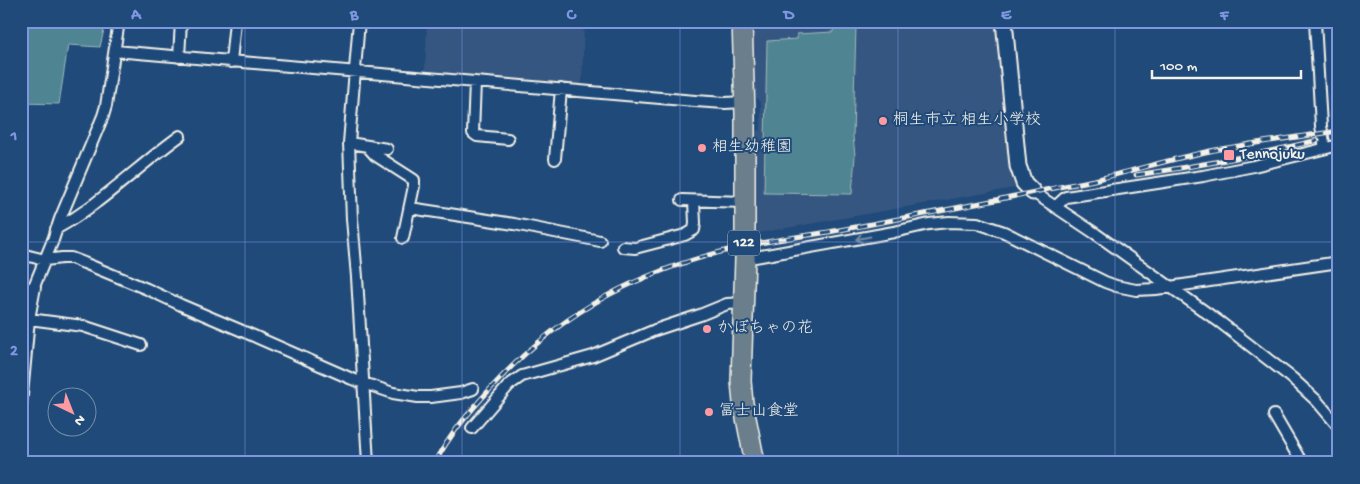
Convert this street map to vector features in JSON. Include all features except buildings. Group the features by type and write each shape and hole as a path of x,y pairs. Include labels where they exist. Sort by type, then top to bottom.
{"highway":[{"name":"122","path":"742,21 744,302 741,357 743,403 754,463"}],"street":[{"path":"21,406 29,319 35,284 105,111 119,21"},
{"path":"179,57 181,21"},
{"path":"231,62 235,21"},
{"path":"359,21 349,143 352,219 368,463"},
{"path":"1004,21 1018,166 1024,183 1033,192 1150,272 1292,378 1318,402 1339,427"},
{"path":"1314,21 1321,126 1325,148"},
{"path":"115,51 695,102 744,102"},
{"path":"474,82 473,133 477,136 508,139"},
{"path":"555,159 561,89"},
{"path":"56,229 89,207 180,136"},
{"path":"349,143 387,149"},
{"path":"1055,207 1066,197 1203,176 1254,166 1339,145"},
{"path":"367,146 374,155 414,180 403,238"},
{"path":"682,200 744,202"},
{"path":"623,247 635,248 685,235 694,230 694,201"},
{"path":"410,208 514,224 600,241"},
{"path":"744,258 948,222 985,225 1032,245 1105,282 1136,290 1156,289 1339,262"},
{"path":"21,254 45,260 71,258 364,383 393,393 431,397 460,393 473,388"},
{"path":"21,302 35,284"},
{"path":"472,428 509,385 522,376 593,356 655,330 727,304 744,302"},
{"path":"29,319 78,325 141,345"},
{"path":"1274,415 1302,463"}],"shaded area":[{"path":"427,21 584,21 582,85 470,76 425,70"},
{"name":"桐生市立 相生小学校","path":"751,21 995,21 1010,172 1020,187 758,233 755,218 756,131 761,130 761,103 753,94"}],"green space":[{"path":"21,21 106,21 100,47 68,45 59,104 21,103"},
{"path":"834,24 856,25 853,137 855,155 852,194 764,193 767,41 797,39 797,34 833,32"}],"railway":[{"path":"435,463 454,433 476,405 519,359 547,335 576,314 607,296 639,280 672,267 708,255 745,246 895,220 1082,183 1210,151 1339,131"},
{"path":"1136,175 1227,160 1318,140"}],"place":[{"name":"桐生市立 相生小学校","path":"883,121"},
{"name":"相生幼稚園","path":"702,148"},
{"name":"Tennojuku","path":"1229,155"},
{"name":"かぼちゃの花","path":"707,329"},
{"name":"冨士山食堂","path":"709,412"}]}
